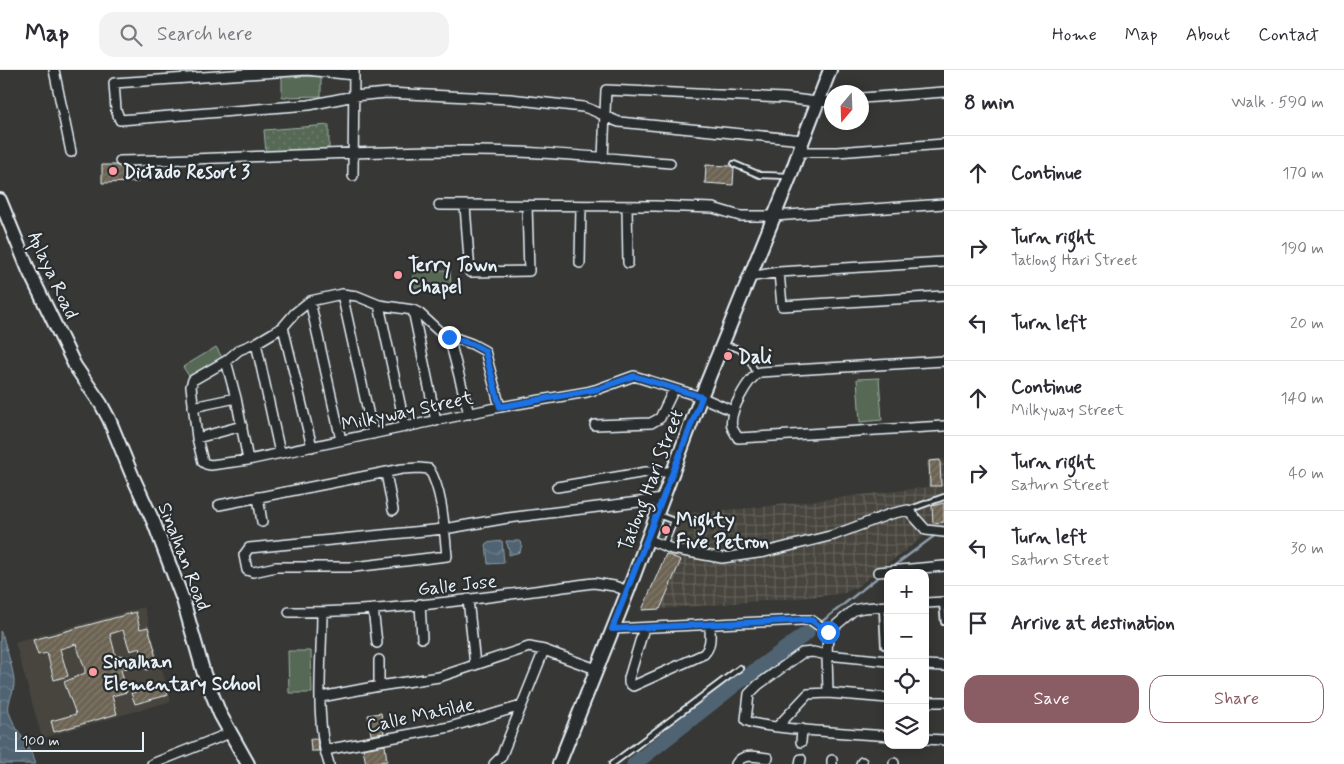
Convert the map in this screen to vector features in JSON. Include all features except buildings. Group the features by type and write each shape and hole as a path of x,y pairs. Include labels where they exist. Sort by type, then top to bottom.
{"street":[{"path":"54,70 71,152"},
{"path":"352,176 353,154 354,96 354,73 307,70 114,83 116,110 120,120 309,105 354,96 387,93 510,99 583,107 592,109 605,118 619,122 803,140"},
{"name":"Tatlong Hari Street","path":"559,764 830,70"},
{"path":"603,158 606,90 824,102"},
{"path":"869,97 944,92"},
{"path":"799,152 837,152 944,144"},
{"path":"120,161 474,151 670,163"},
{"name":"Aplaya Road","path":"0,200 29,271 75,366"},
{"path":"439,205 713,208 740,216 774,216 944,204"},
{"path":"465,206 470,272 529,271 527,206"},
{"path":"580,263 581,206"},
{"path":"627,206 628,263"},
{"path":"749,277 779,272 944,262"},
{"path":"779,272 782,306 944,296"},
{"path":"342,294 373,434"},
{"path":"242,426 197,438 191,386 193,380 226,361 239,350 256,343 283,326 295,312 310,301 342,294 357,296 379,305 413,310 419,313 441,334 472,344 485,351 500,407"},
{"path":"310,301 342,440"},
{"path":"379,305 405,427"},
{"path":"413,310 436,421"},
{"path":"283,326 312,447"},
{"path":"449,337 469,414"},
{"path":"256,343 280,452"},
{"path":"226,361 236,398 248,460"},
{"path":"944,361 760,372 752,377 733,411 732,426 738,438 944,426"},
{"name":"Sinalhan Road","path":"75,366 110,419 132,475 154,523 183,600 204,674 230,733 248,764"},
{"name":"Milkyway Street","path":"197,438 203,462 206,464 248,460 500,407 598,389 634,376 702,397 733,411"},
{"path":"595,425 651,423 657,421 674,389"},
{"path":"193,407 236,398"},
{"path":"219,505 419,468 429,469 436,480 444,529 447,556 354,567 276,567 253,572 246,570 244,563 244,555 249,548 444,529 508,518 663,499"},
{"path":"557,487 646,472 673,472"},
{"path":"386,473 392,510"},
{"path":"258,497 262,522"},
{"path":"647,539 664,546 722,558 765,552 834,535 890,514 908,510 926,530 944,532"},
{"path":"878,572 944,566"},
{"name":"Galle Jose","path":"289,612 373,609 594,583 614,586 628,591"},
{"path":"468,599 475,665"},
{"path":"929,603 943,602"},
{"path":"420,604 422,638"},
{"path":"826,630 854,610 884,606"},
{"path":"373,609 377,643"},
{"path":"322,612 321,729 329,764"},
{"path":"612,629 811,620 826,630"},
{"path":"644,628 629,678 629,683 633,686 704,654 708,650 710,624"},
{"path":"826,630 828,693"},
{"path":"321,697 439,677 529,647 544,650 596,669"},
{"path":"494,764 501,756 544,650"},
{"path":"884,661 814,652 802,653 758,685 749,694 746,720 750,723 777,727 884,736"},
{"path":"379,660 379,686"},
{"path":"929,665 944,666"},
{"path":"777,727 808,694 828,693 884,698"},
{"path":"929,702 944,702"},
{"name":"Calle Matilde","path":"325,750 450,727 521,706"},
{"path":"801,742 802,729"},
{"path":"152,764 230,733"},
{"path":"929,739 944,740"},
{"path":"736,764 738,760 746,756 768,758"}],"lane":[{"path":"734,164 753,174 790,176"},
{"path":"722,346 734,346 740,349 757,374"},
{"path":"908,510 944,497"},
{"path":"656,515 674,521 664,546"},
{"path":"943,602 944,622"},
{"path":"612,764 740,668"}],"shaded area":[{"path":"944,459 944,531 931,531 858,586 845,593 660,609 681,561 666,554 671,541 679,544 685,541 691,524 690,513 761,507 928,487 927,460"},
{"path":"684,510 684,514 690,513 691,524 685,541 679,544 653,534 662,511"},
{"name":"Sinalhan Elementary School","path":"144,607 171,701 42,738 15,642"}],"green space":[{"path":"321,76 321,96 282,97 282,77"},
{"path":"329,125 329,151 266,153 264,130"},
{"path":"450,270 451,287 414,287 413,271"},
{"path":"216,347 223,359 191,379 183,367"},
{"path":"879,378 882,420 860,422 857,379"},
{"path":"288,651 311,651 312,693 289,693"}],"water":[{"path":"502,541 504,563 488,564 486,543"},
{"path":"506,541 519,541 522,544 520,552 509,555"},
{"path":"0,631 12,667 14,680 9,712 36,764 0,764"}],"waterway":[{"path":"891,568 937,534"},
{"path":"820,623 882,574"},
{"path":"807,633 816,626"},
{"path":"634,764 732,687 807,633"}],"place":[{"name":"Dictado Resort 3","path":"113,171"},
{"name":"Terry Town Chapel","path":"398,275"},
{"name":"Dali","path":"728,356"},
{"name":"Mighty Five Petron","path":"666,530"},
{"name":"Sinalhan Elementary School","path":"93,672"}],"route":[{"path":"449,337 472,344 485,351 500,407 587,392 634,376 702,397 612,629 811,620 828,632"}]}
